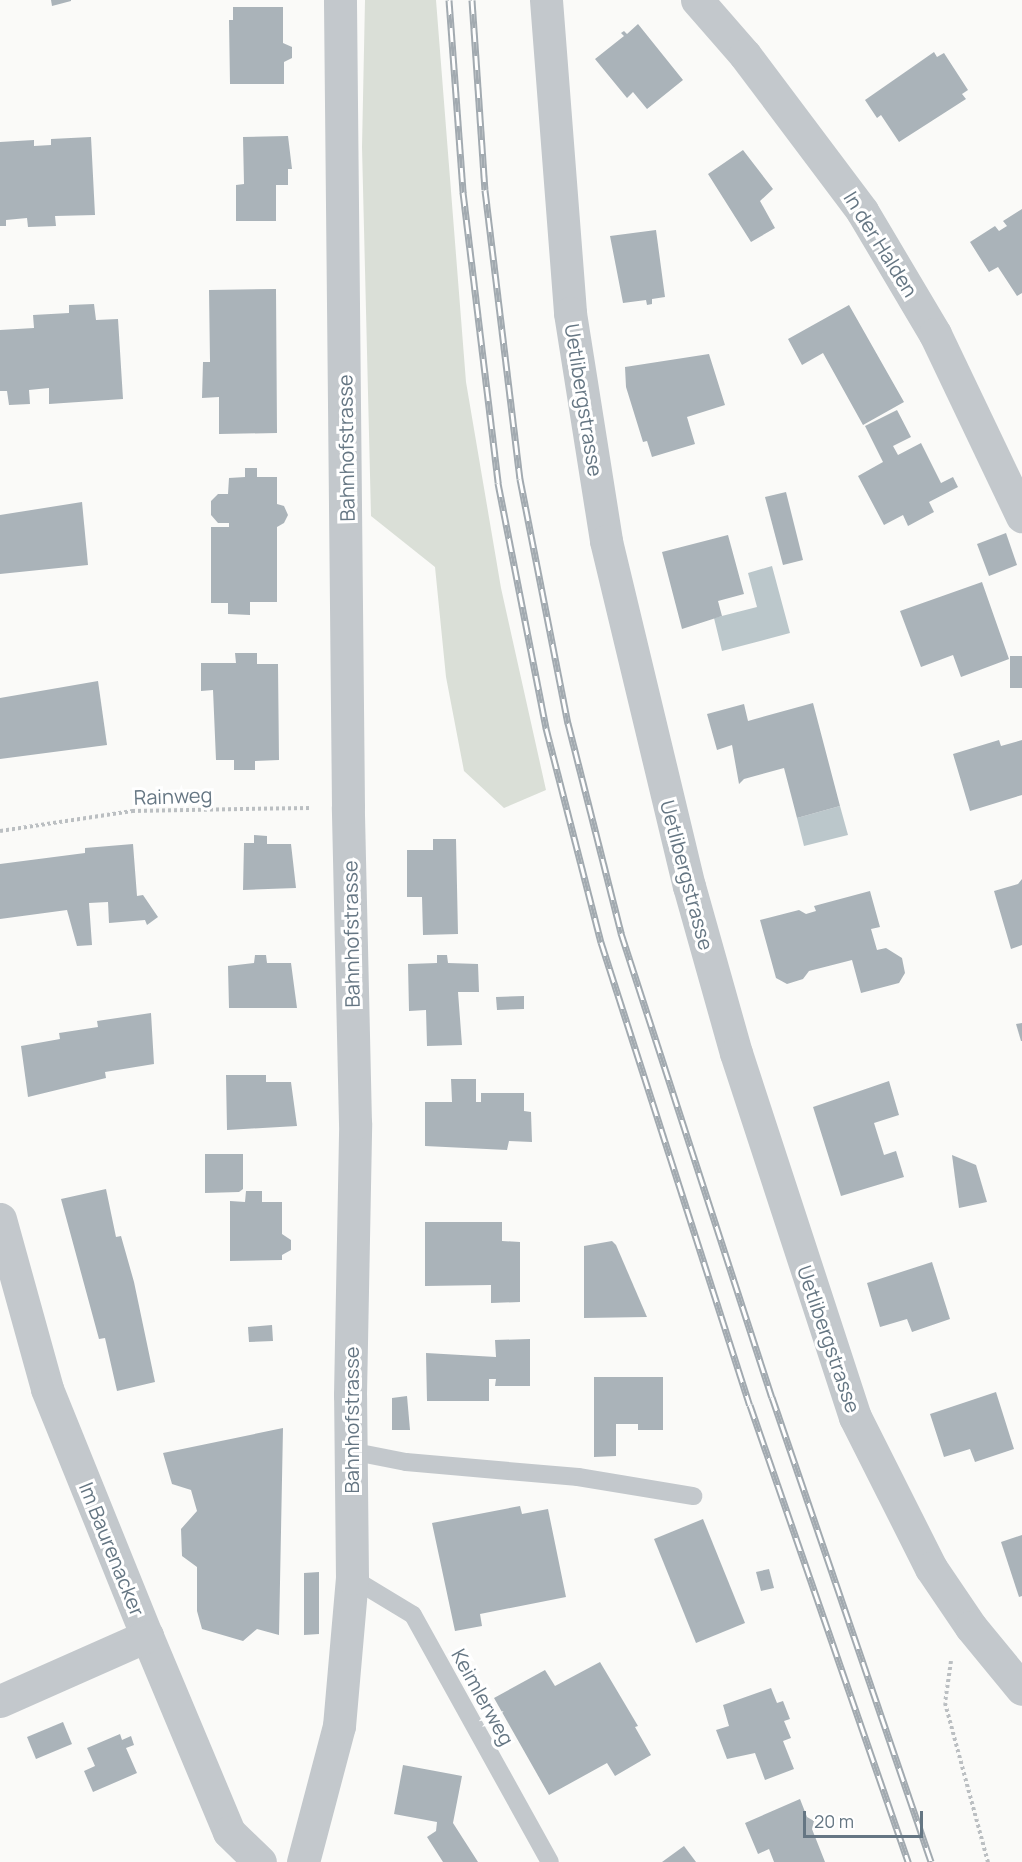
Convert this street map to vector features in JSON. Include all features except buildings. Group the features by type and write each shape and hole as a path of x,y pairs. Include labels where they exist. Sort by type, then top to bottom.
{"street":[{"name":"Bahnhofstrasse","path":"303,1862 339,1726 352,1578 350,1451 355,1123 348,807 340,0"},
{"name":"Uetlibergstrasse","path":"546,0 570,313 603,518 689,886 783,1207 855,1417 900,1512 971,1627 1022,1689"},
{"name":"In der Halden","path":"697,0 752,64 862,211 935,334 1022,516"},
{"name":"Im Baurenacker","path":"0,1220 48,1389 147,1636 230,1832 260,1862"},
{"path":"0,1701 147,1636"}],"lane":[{"path":"350,1451 406,1462 578,1476 693,1496"},
{"name":"Keimlerweg","path":"352,1578 413,1615 550,1862"}],"path":[{"name":"Rainweg","path":"0,831 132,812 348,807"},
{"path":"971,1627 951,1660 945,1703 988,1862"}],"shaded area":[{"path":"365,0 436,0 466,382 501,588 546,790 504,808 464,771 446,677 435,567 371,516 362,147"},
{"path":"772,566 790,633 722,651 714,618 757,607 748,573"},
{"path":"840,806 848,835 804,846 797,818"}],"railway":[{"path":"449,0 463,192 498,483 546,728 601,942 750,1405 908,1862"},
{"path":"472,0 485,190 520,479 568,723 621,933 772,1397 931,1862"}]}
